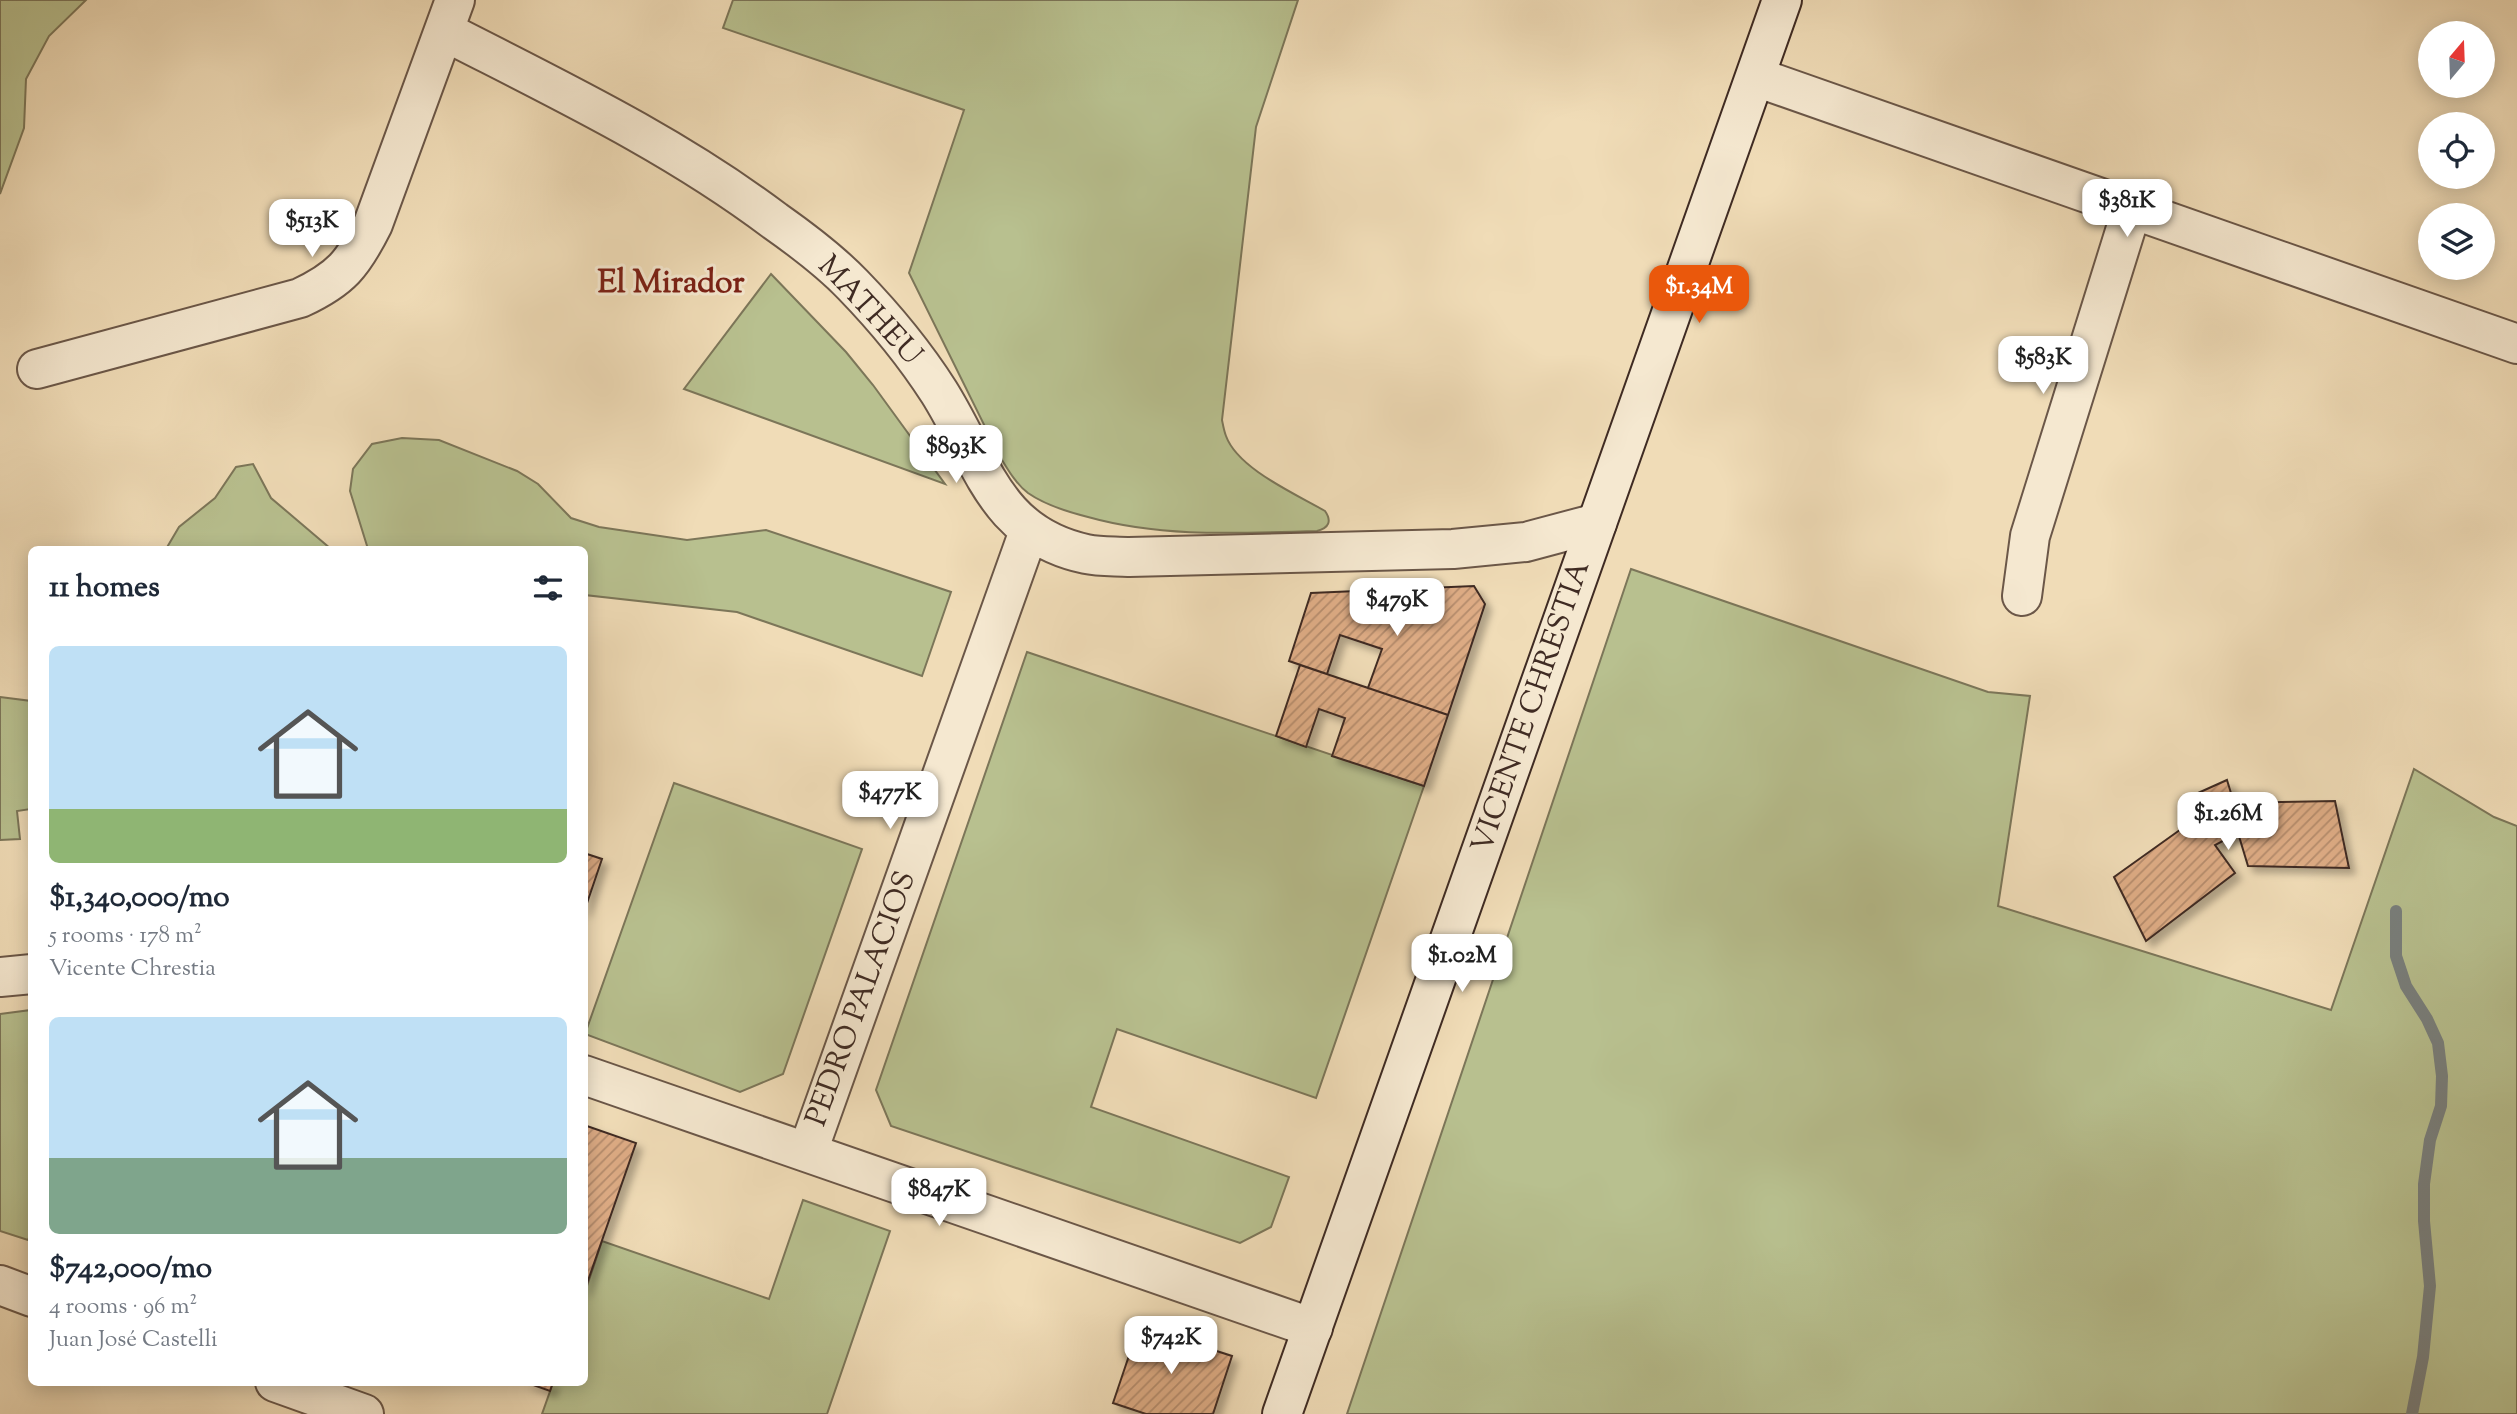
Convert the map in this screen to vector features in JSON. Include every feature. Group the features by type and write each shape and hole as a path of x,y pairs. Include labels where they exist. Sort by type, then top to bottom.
{"street":[{"name":"VICENTE CHRESTIA","path":"1282,1414 1782,0"},
{"path":"37,369 300,298 326,287 345,269 361,248 373,224 449,16"},
{"name":"MATHEU","path":"449,16 729,186 795,235 851,283 899,334 940,393 1003,504 1029,531 1058,546 1089,555 1129,557 1453,549 1526,542 1597,523"},
{"path":"1756,76 2517,344"},
{"path":"2022,596 2030,536 2132,209"},
{"name":"PEDRO PALACIOS","path":"808,1151 1029,531"},
{"path":"0,977 28,974"},
{"path":"588,1076 1313,1328"},
{"path":"0,1285 28,1296"},
{"path":"286,1386 364,1414"}],"green space":[{"path":"0,0 86,0 49,36 26,79 24,128 0,194"},
{"path":"733,0 1298,0 1256,127 1222,420 1226,436 1242,459 1269,480 1325,511 1329,521 1327,526 1317,531 1230,533 1145,528 1116,524 1065,510 1042,501 1023,489 999,455 909,273 964,110 723,28"},
{"path":"771,274 846,352 945,484 684,389"},
{"path":"402,438 439,440 517,471 538,484 571,518 599,527 687,540 766,530 951,592 922,676 737,612 588,595 588,546 367,546 350,491 353,469 372,444"},
{"path":"253,464 271,498 327,546 168,546 179,527 215,498 236,467"},
{"path":"1631,569 1988,692 2030,696 1998,906 2331,1010 2414,769 2494,817 2517,826 2517,1414 1347,1414"},
{"path":"1027,652 1424,786 1316,1098 1117,1029 1091,1107 1289,1177 1271,1227 1240,1243 891,1126 876,1090"},
{"path":"0,697 28,701 28,809 17,811 20,839 0,840"},
{"path":"674,783 862,849 783,1074 740,1092 588,1035 588,1026"},
{"path":"28,1010 28,1240 0,1231 0,1014"},
{"path":"803,1200 890,1231 827,1414 542,1414 552,1386 588,1386 588,1283 602,1241 769,1299"}],"building":[{"path":"1474,586 1485,604 1448,715 1368,688 1382,649 1340,635 1327,674 1289,661 1311,593"},
{"path":"1300,665 1448,715 1424,786 1332,756 1345,718 1319,709 1306,747 1276,736"},
{"path":"2227,780 2234,803 2335,801 2349,868 2248,866 2238,833 2215,845 2235,873 2146,941 2114,877 2198,817 2189,797"},
{"path":"588,854 602,859 588,900"},
{"path":"588,1126 636,1143 588,1281"},
{"path":"1139,1326 1232,1356 1213,1414 1146,1414 1113,1403"},
{"path":"536,1386 552,1386 550,1391"}],"waterway":[{"path":"2396,911 2396,956 2406,986 2427,1019 2438,1043 2442,1076 2441,1106 2430,1140 2424,1184 2424,1221 2430,1286 2423,1357 2412,1414"}],"district":[{"name":"El Mirador","path":"671,284"}]}
